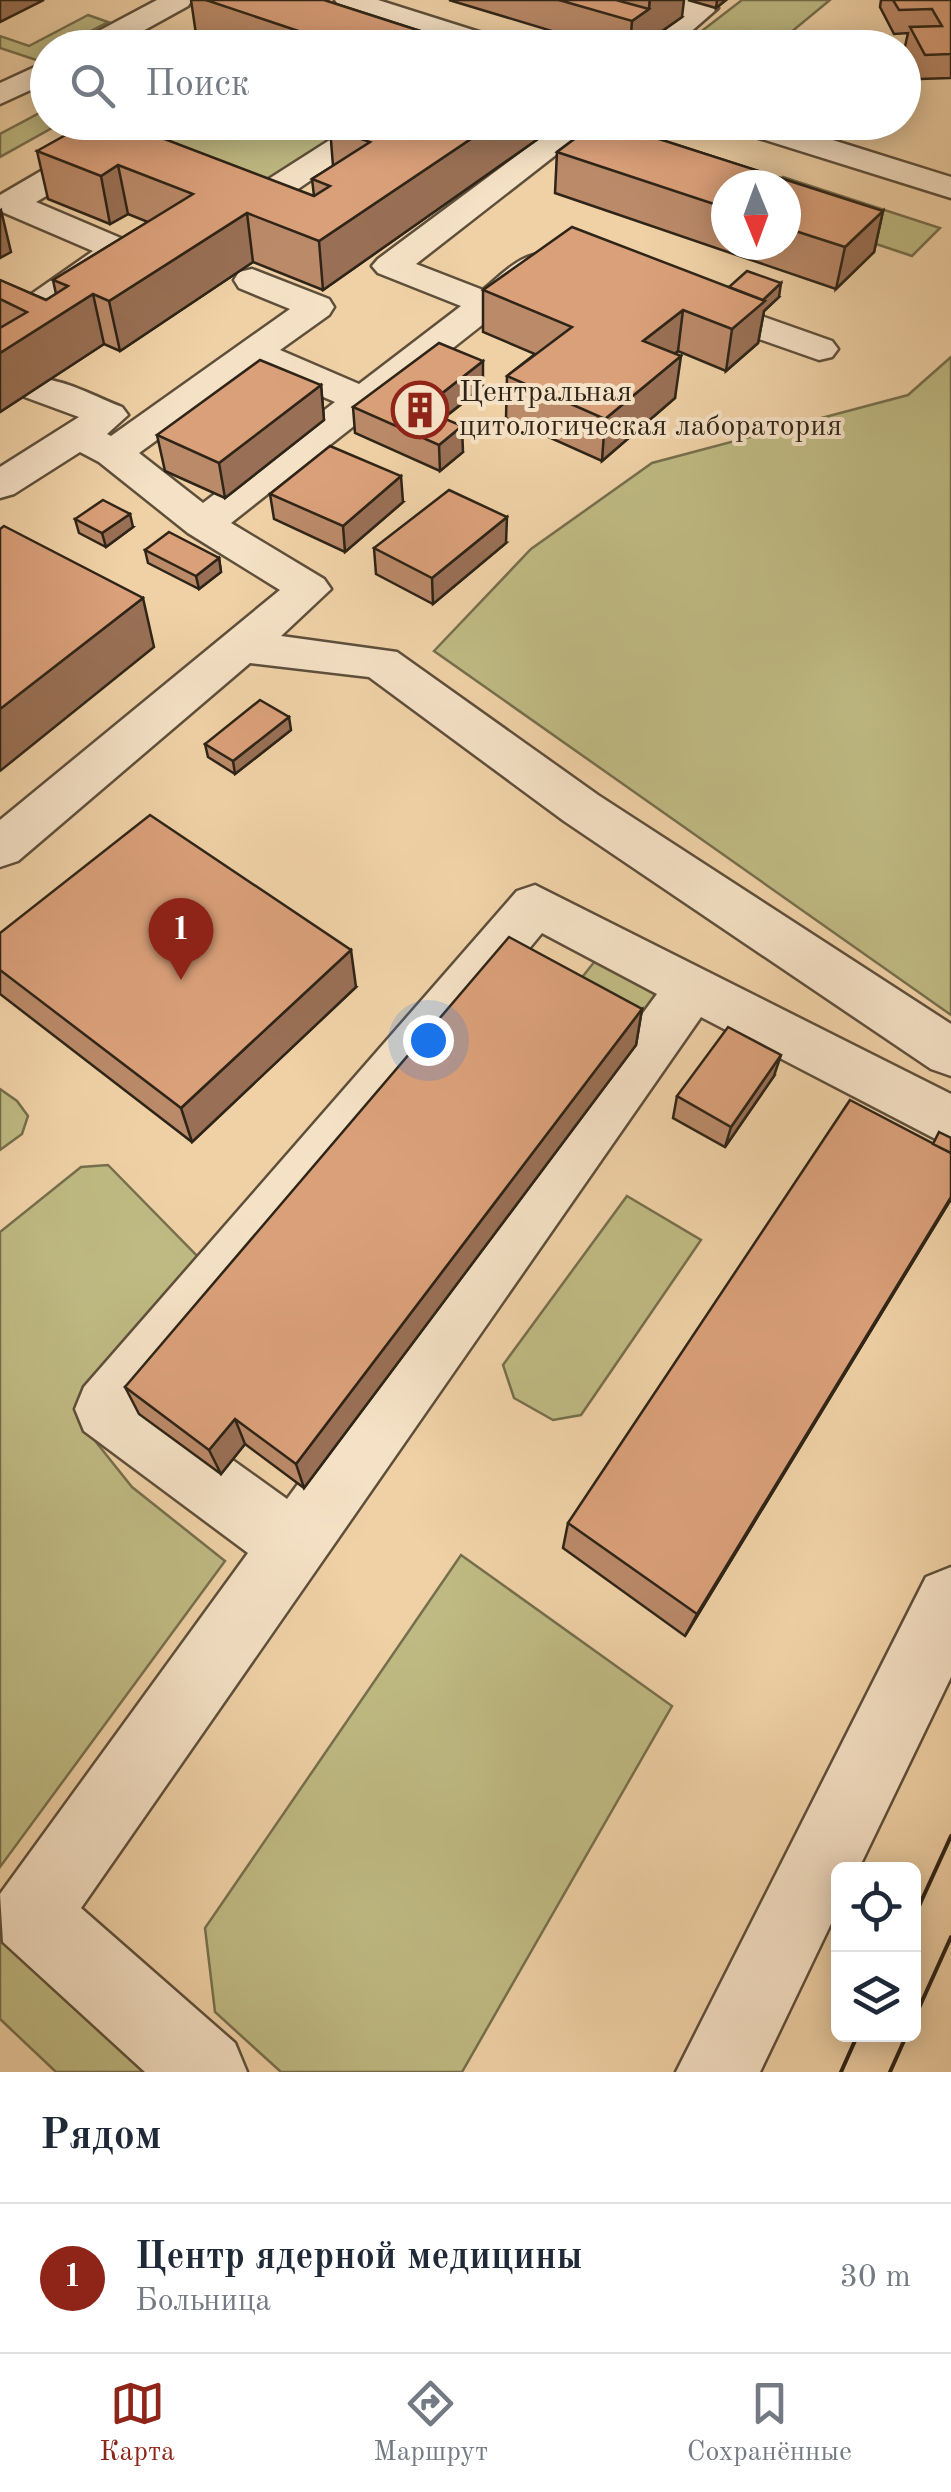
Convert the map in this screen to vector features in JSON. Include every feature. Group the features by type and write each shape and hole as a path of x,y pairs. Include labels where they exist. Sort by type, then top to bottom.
{"street":[{"path":"123,30 178,0"},
{"path":"349,0 443,30"},
{"path":"676,30 704,8 677,0"},
{"path":"2,92 30,79"},
{"path":"8,327 118,249 10,203 31,176 151,143 268,195 353,140"},
{"path":"487,304 390,266 560,140"},
{"path":"798,140 951,188"},
{"path":"203,524 554,253 572,259"},
{"path":"0,485 96,444 254,353 316,306 252,280"},
{"path":"660,291 819,349"},
{"path":"254,353 362,399"},
{"path":"17,379 108,414 96,444"},
{"path":"0,848 309,589 203,524 96,444"},
{"path":"243,648 381,663 581,808 951,1053"},
{"path":"294,1544 107,1408 535,905 951,1122"},
{"path":"206,2072 30,1915 692,987"},
{"path":"718,2072 951,1602"}],"shaded area":[{"path":"742,0 830,0 794,30 703,30"},
{"path":"88,15 108,22 93,30 59,30"},
{"path":"0,36 29,46 30,58 0,48"},
{"path":"30,118 30,140 0,157 0,134"},
{"path":"160,140 347,140 277,184"},
{"path":"801,183 940,228 912,256 801,219"},
{"path":"951,357 951,1015 434,651 531,549 652,463 908,395"},
{"path":"599,956 667,993 636,1034 567,996"},
{"path":"0,1089 17,1101 28,1116 22,1134 0,1150"},
{"path":"108,1165 201,1260 88,1432 132,1487 225,1561 0,1867 0,1232 81,1167"},
{"path":"627,1196 701,1240 581,1415 553,1420 514,1398 503,1365"},
{"path":"461,1555 672,1706 462,2072 281,2072 215,2012 205,1928"},
{"path":"8,1922 174,2072 56,2072 0,2019 0,1934"}],"building":[{"path":"206,0 324,0 417,30 295,30"},
{"path":"559,0 616,0 649,9 632,21"},
{"path":"893,0 951,0 951,54 925,55 921,30 910,27 942,26 932,9 899,10"},
{"path":"57,140 167,140 314,196 330,186 312,179 370,142 364,140 469,140 319,241 247,213 109,301 93,294 0,353 0,328 27,312 0,299 0,280 46,300 68,286 53,280 193,194 118,165 101,176 37,151"},
{"path":"573,140 662,140 755,170 711,170 711,203 557,152"},
{"path":"801,185 883,211 845,247 801,233"},
{"path":"572,227 765,301 732,329 683,310 643,341 681,356 605,419 507,376 572,327 483,290"},
{"path":"747,271 781,283 763,300 729,287"},
{"path":"439,343 483,361 422,409 462,426 439,445 353,407"},
{"path":"260,360 321,385 219,463 157,435"},
{"path":"330,446 401,476 343,526 270,494"},
{"path":"449,490 507,517 432,578 374,548"},
{"path":"103,500 130,514 102,533 75,519"},
{"path":"4,526 143,598 0,709 0,529"},
{"path":"169,532 219,558 196,576 145,550"},
{"path":"260,700 289,717 233,761 205,744"},
{"path":"150,815 351,950 181,1108 0,970 0,933"},
{"path":"509,937 642,1009 296,1464 235,1419 209,1450 125,1387"},
{"path":"728,1027 781,1055 731,1127 677,1096"},
{"path":"850,1100 951,1153 951,1197 697,1614 568,1523"},
{"path":"939,1132 951,1138 951,1153 933,1144"}],"tram line":[{"path":"921,1902 951,1836"},
{"path":"921,2003 951,1937"},
{"path":"841,2072 854,2042"},
{"path":"890,2072 903,2042"}],"place":[{"name":"Центральная цитологическая лаборатория","path":"420,410"},
{"name":"Центр ядерной медицины","path":"181,980"}]}
